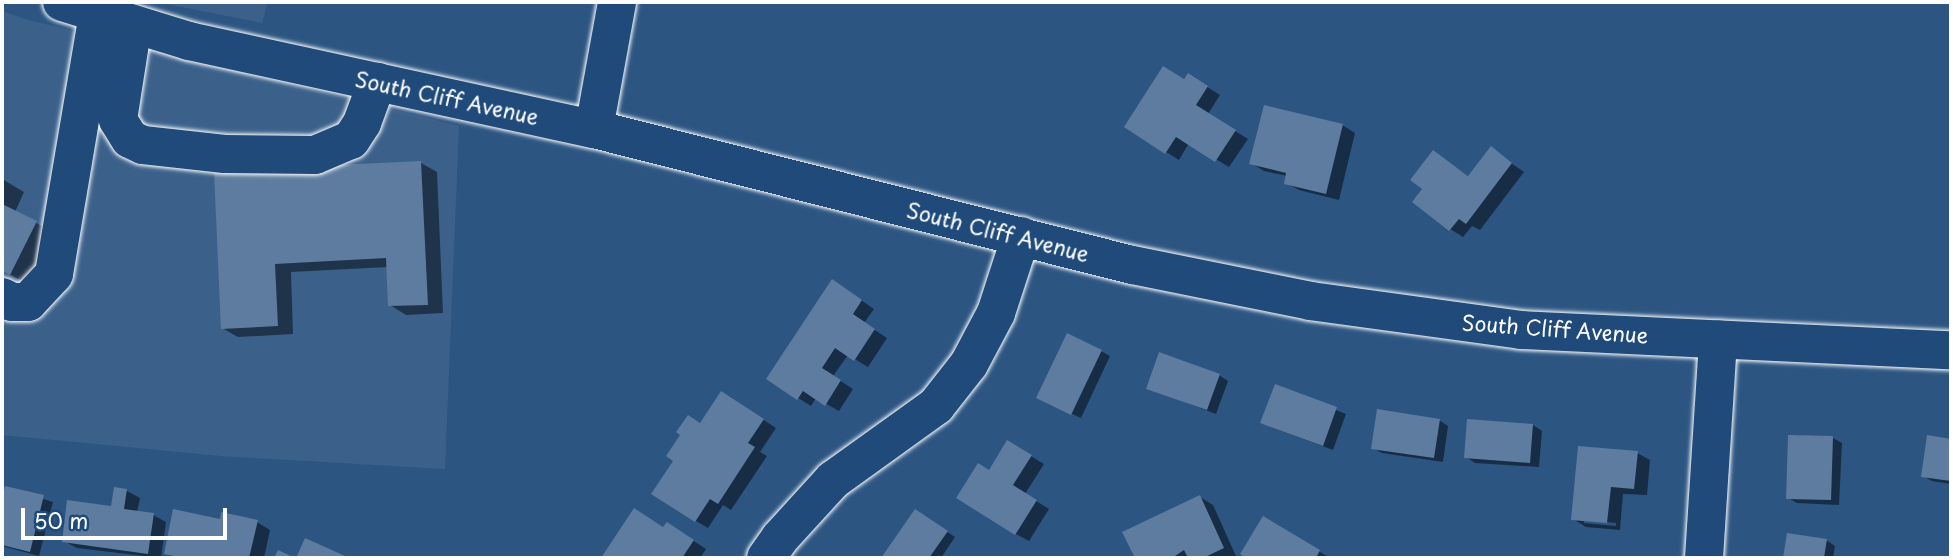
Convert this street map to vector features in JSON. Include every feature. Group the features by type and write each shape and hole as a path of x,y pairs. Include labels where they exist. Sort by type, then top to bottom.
{"main road":[{"name":"South Cliff Avenue","path":"62,2 111,14 189,41 594,130 1132,265 1310,301 1521,330 1951,350"},
{"path":"594,130 617,2"},
{"path":"111,14 118,120 130,139 143,145 225,153 315,155 351,140 362,123 377,82"},
{"path":"2,298 12,303 28,302 54,274 111,14"},
{"path":"766,558 780,538 833,480 936,406 969,364 996,313 1021,236"},
{"path":"1704,558 1718,339"}],"shaded area":[{"path":"156,2 268,2 262,23"},
{"path":"2,11 25,19 459,126 445,469 221,456 2,435"}],"building":[{"path":"1163,66 1184,79 1188,73 1208,86 1196,105 1236,130 1215,162 1176,137 1165,154 1124,127"},
{"path":"1264,105 1343,124 1326,194 1284,184 1286,173 1249,164"},
{"path":"1491,146 1512,163 1466,224 1459,219 1449,231 1412,202 1422,189 1410,180 1433,150 1468,176"},
{"path":"421,161 428,305 388,306 386,258 275,264 278,326 221,329 214,171"},
{"path":"2,204 37,221 10,275 2,271"},
{"path":"832,279 862,300 853,314 875,329 854,361 835,348 822,368 841,380 825,406 803,391 797,400 766,379"},
{"path":"1067,333 1102,350 1071,415 1036,398"},
{"path":"1159,352 1220,374 1207,410 1146,389"},
{"path":"1275,384 1337,407 1323,446 1260,423"},
{"path":"721,391 764,419 748,443 755,447 718,504 710,499 695,522 651,494 673,461 666,456 680,435 676,432 688,415 700,423"},
{"path":"1377,409 1440,419 1434,458 1371,449"},
{"path":"1467,419 1533,424 1530,463 1464,458"},
{"path":"1788,435 1833,436 1831,500 1786,499"},
{"path":"1927,435 1951,439 1951,481 1921,477"},
{"path":"1007,440 1032,455 1013,485 1037,500 1015,535 956,498 978,463 989,470"},
{"path":"1578,446 1638,451 1634,489 1611,487 1607,523 1571,520"},
{"path":"5,486 44,495 30,552 2,545 2,498"},
{"path":"114,487 127,489 124,509 154,513 148,554 62,542 67,500 111,506"},
{"path":"1200,495 1224,548 1203,558 1188,558 1184,550 1172,558 1135,558 1122,532"},
{"path":"634,508 663,527 667,522 694,540 682,558 601,558"},
{"path":"173,509 220,519 221,512 258,520 249,558 184,558 164,554"},
{"path":"915,509 948,531 929,558 881,558"},
{"path":"1263,516 1320,550 1317,556 1321,558 1246,558 1240,554"},
{"path":"1787,533 1827,539 1824,558 1783,558"},
{"path":"305,538 345,556 296,558"},
{"path":"278,550 295,558 274,558"}]}
